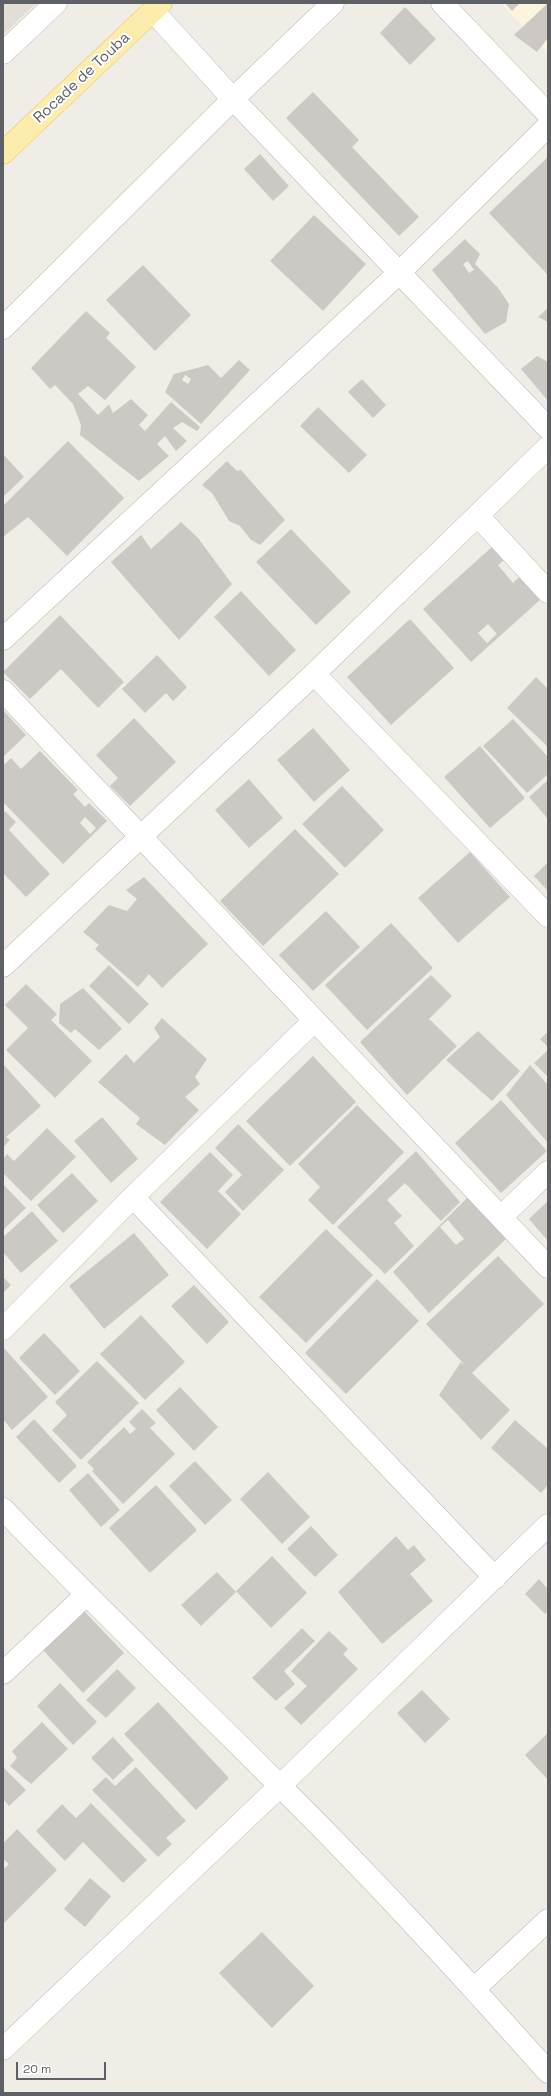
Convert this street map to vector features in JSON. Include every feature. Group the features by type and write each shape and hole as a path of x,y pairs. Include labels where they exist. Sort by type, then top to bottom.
{"main road":[{"name":"Rocade de Touba","path":"3,153 157,7"}],"street":[{"path":"3,53 56,3"},
{"path":"3,328 233,99 333,3"},
{"path":"442,3 548,114"},
{"path":"157,7 233,99 548,428"},
{"path":"3,639 399,273 548,126"},
{"path":"3,966 314,674 548,447"},
{"path":"478,516 548,592"},
{"path":"314,674 548,916"},
{"path":"3,691 314,1021 502,1216 548,1267"},
{"path":"3,1329 134,1197 314,1021"},
{"path":"502,1216 548,1172"},
{"path":"134,1197 495,1578"},
{"path":"3,1509 86,1595 280,1786 474,1989 548,2072"},
{"path":"3,2049 280,1786 548,1525"},
{"path":"3,1673 86,1595"},
{"path":"474,1989 548,1920"}],"shaded area":[{"path":"3,3 36,3 3,35"},
{"path":"501,3 548,3 548,53"}],"building":[{"path":"505,3 520,3 512,11"},
{"path":"548,3 548,38 537,52 514,35"},
{"path":"405,7 436,39 410,65 380,33"},
{"path":"313,92 359,140 352,147 419,217 399,236 286,118"},
{"path":"260,154 289,186 273,201 244,169"},
{"path":"548,157 548,273 547,274 489,213"},
{"path":"314,215 366,264 323,311 270,261"},
{"path":"465,239 480,254 475,264 498,288 509,304 506,322 485,334 432,270","holes":["468,261 474,270 469,273 463,264"]},
{"path":"143,265 191,315 155,351 106,300"},
{"path":"548,308 548,322 538,317"},
{"path":"86,311 110,333 106,338 136,367 105,400 88,386 78,394 98,415 109,404 113,413 131,399 148,415 139,425 145,431 171,402 200,427 197,431 182,422 173,428 187,441 176,451 165,436 157,444 169,456 139,481 80,435 81,425 73,404 55,385 50,389 31,368"},
{"path":"537,356 548,362 548,401 521,369"},
{"path":"239,360 250,370 201,424 165,392 174,374 208,365 221,378","holes":["185,375 191,379 188,384 182,380"]},
{"path":"362,379 386,405 373,418 348,392"},
{"path":"318,407 367,455 349,473 300,426"},
{"path":"68,441 124,498 67,556 28,517 3,537 3,506"},
{"path":"3,454 24,477 3,497"},
{"path":"227,461 237,471 241,470 285,520 260,545 251,540 240,526 229,521 212,493 202,485"},
{"path":"181,522 198,538 232,584 179,640 111,562 141,535 151,549"},
{"path":"291,529 351,592 316,625 256,562"},
{"path":"493,546 505,559 498,565 513,583 520,576 541,599 471,662 423,609","holes":["488,624 497,634 487,643 478,633"]},
{"path":"241,591 296,650 269,676 214,617"},
{"path":"60,615 124,682 98,708 61,669 30,699 3,672"},
{"path":"410,619 454,668 391,725 347,677"},
{"path":"157,655 187,687 173,701 166,693 145,713 122,689"},
{"path":"536,677 548,689 548,747 507,708"},
{"path":"3,710 26,735 3,757"},
{"path":"134,718 176,762 130,806 110,786 118,778 96,755"},
{"path":"513,719 548,757 548,774 527,793 483,746"},
{"path":"313,728 350,770 314,802 277,760"},
{"path":"480,746 525,798 490,828 444,777"},
{"path":"40,751 78,790 73,794 85,807 89,803 107,821 63,864 3,802 3,766 11,758 21,769","holes":["85,817 96,828 90,834 80,823"]},
{"path":"249,779 283,818 249,848 215,810"},
{"path":"548,780 548,819 529,797"},
{"path":"342,786 384,830 345,868 302,824"},
{"path":"5,811 16,822 9,830 50,874 26,897 3,873 3,814"},
{"path":"295,829 339,874 263,946 220,901"},
{"path":"470,852 510,897 458,943 418,898"},
{"path":"548,862 548,891 534,876"},
{"path":"144,877 208,944 162,988 149,974 138,987 95,949 99,945 83,932 109,905 127,911 137,899 126,890"},
{"path":"326,911 360,947 313,991 279,955"},
{"path":"391,923 433,968 367,1030 325,985"},
{"path":"109,965 149,1004 129,1024 89,986"},
{"path":"431,975 452,996 429,1019 457,1046 407,1095 360,1042"},
{"path":"26,984 57,1014 51,1020 92,1061 55,1098 6,1050 28,1028 5,1005"},
{"path":"83,988 122,1029 99,1050 75,1029 71,1033 59,1023 60,1004"},
{"path":"162,1018 207,1059 195,1077 200,1084 185,1097 199,1110 165,1145 136,1124 140,1118 98,1082 126,1054 134,1063 160,1037 154,1028"},
{"path":"478,1031 520,1071 492,1101 446,1060"},
{"path":"548,1032 548,1047 540,1039"},
{"path":"548,1050 548,1077 534,1063"},
{"path":"313,1056 356,1102 290,1166 246,1121"},
{"path":"3,1064 41,1106 6,1137 10,1140 3,1147"},
{"path":"530,1065 548,1085 548,1143 506,1095"},
{"path":"501,1100 547,1151 501,1193 455,1143"},
{"path":"357,1105 404,1152 333,1225 308,1200 320,1187 298,1164"},
{"path":"102,1117 138,1159 111,1183 74,1141"},
{"path":"238,1124 284,1170 243,1211 225,1192 242,1175 215,1148"},
{"path":"47,1128 76,1157 31,1201 3,1173 3,1159 7,1154 14,1161"},
{"path":"416,1151 460,1202 441,1221 405,1183 387,1200 402,1216 394,1223 414,1246 385,1274 337,1227"},
{"path":"210,1152 233,1175 218,1191 241,1214 207,1249 160,1202"},
{"path":"72,1173 98,1201 63,1233 37,1205"},
{"path":"3,1184 26,1208 3,1230"},
{"path":"468,1197 506,1239 429,1313 393,1272","holes":["448,1220 464,1239 456,1245 440,1227"]},
{"path":"548,1201 548,1241 529,1219"},
{"path":"32,1211 58,1241 21,1273 3,1252 3,1237"},
{"path":"326,1229 373,1275 306,1343 259,1297"},
{"path":"134,1233 169,1275 104,1329 69,1286"},
{"path":"498,1256 544,1304 472,1373 510,1410 481,1440 439,1395 461,1362 466,1366 426,1324"},
{"path":"3,1277 11,1285 3,1293"},
{"path":"377,1279 419,1321 346,1394 305,1353"},
{"path":"194,1285 229,1322 207,1344 171,1306"},
{"path":"141,1315 185,1362 145,1400 100,1354"},
{"path":"44,1333 80,1371 55,1395 19,1358"},
{"path":"3,1347 48,1397 12,1430 3,1419"},
{"path":"97,1361 139,1403 81,1460 52,1430 67,1415 55,1402"},
{"path":"180,1387 218,1427 194,1451 156,1410"},
{"path":"142,1409 156,1423 150,1428 175,1454 123,1504 92,1471 94,1469 87,1462 124,1427 130,1434 136,1429 129,1422"},
{"path":"34,1419 77,1466 59,1483 16,1437"},
{"path":"515,1420 548,1449 548,1485 541,1493 491,1448"},
{"path":"195,1461 232,1500 205,1525 169,1486"},
{"path":"268,1472 310,1517 282,1544 240,1499"},
{"path":"88,1473 120,1510 101,1527 69,1490"},
{"path":"156,1485 197,1530 150,1573 109,1528"},
{"path":"311,1526 338,1555 315,1577 287,1549"},
{"path":"396,1536 408,1550 414,1545 426,1560 410,1574 433,1601 382,1644 338,1592"},
{"path":"272,1556 307,1593 271,1628 236,1591"},
{"path":"217,1572 236,1592 201,1626 181,1605"},
{"path":"539,1579 548,1589 548,1611 545,1614 525,1594"},
{"path":"83,1610 124,1653 83,1693 42,1649"},
{"path":"302,1628 315,1641 284,1671 295,1684 276,1701 252,1678"},
{"path":"329,1631 348,1649 343,1654 358,1669 301,1725 284,1708 307,1686 291,1671"},
{"path":"117,1669 136,1688 106,1718 86,1700"},
{"path":"60,1683 97,1722 73,1745 37,1706"},
{"path":"422,1690 450,1719 425,1743 397,1713"},
{"path":"158,1702 229,1778 196,1810 124,1734"},
{"path":"42,1722 68,1749 31,1784 10,1766 17,1758 12,1751"},
{"path":"548,1733 548,1780 525,1755"},
{"path":"113,1737 134,1760 113,1780 91,1758"},
{"path":"3,1767 26,1790 9,1806 3,1799"},
{"path":"136,1767 186,1821 166,1838 172,1844 158,1857 92,1790 106,1777 115,1786"},
{"path":"91,1803 147,1860 123,1883 83,1842 65,1861 36,1831 62,1804 76,1818"},
{"path":"17,1829 57,1870 3,1924 3,1870 9,1864 3,1859 3,1843"},
{"path":"90,1878 111,1896 85,1927 64,1909"},
{"path":"262,1932 314,1986 272,2028 219,1973"}]}
